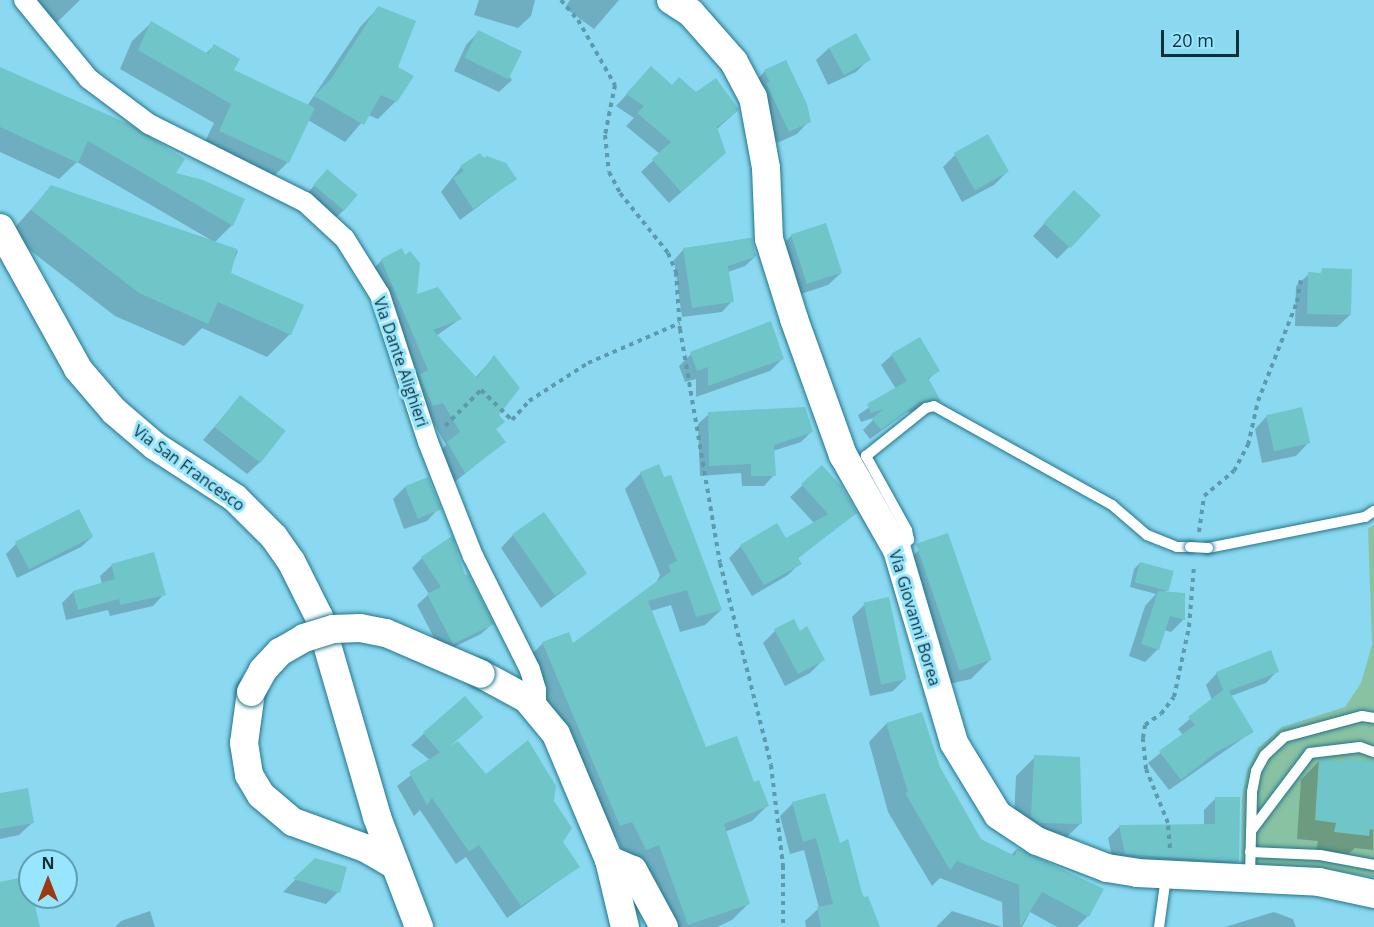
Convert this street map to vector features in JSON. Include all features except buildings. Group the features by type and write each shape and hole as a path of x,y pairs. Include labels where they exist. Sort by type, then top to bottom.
{"street":[{"name":"Via Dante Alighieri","path":"24,0 89,79 149,124 305,202 345,239 380,295 430,447 474,556 530,670 536,690 536,707 556,734 609,860 625,927"},
{"name":"Via Giovanni Borea","path":"671,0 691,13 734,62 753,98 766,168 769,239 778,269 843,455 897,550 954,743 998,815 1037,841 1083,862 1166,875 1250,865 1374,894"},
{"name":"Via San Francesco","path":"0,228 19,258 44,315 78,369 114,411 155,446 234,498 274,537 291,561 319,617 377,817 419,927"},
{"path":"394,865 365,848 309,829 276,810 249,775 244,742 251,692 263,670 280,652 304,638 333,629 360,628 386,633 481,674 536,707"},
{"path":"309,829 377,817"},
{"path":"609,860 633,870 664,927"}],"lane":[{"path":"897,550 909,540 908,530 866,456 926,408 934,406 1113,506 1147,535 1192,552 1365,517 1374,511"},
{"path":"1374,717 1362,716 1284,737 1265,755 1256,771 1250,865 1320,855 1374,865"},
{"path":"1251,831 1310,753 1360,747 1374,752"},
{"path":"1159,927 1166,875"}],"path":[{"path":"561,0 578,20 615,85 608,114 605,160 620,193 668,253 676,272 680,323 720,563 771,765 781,843 783,927"},
{"path":"1199,535 1204,496 1234,471 1248,445 1258,401 1297,302 1301,280"},
{"path":"430,447 455,412 481,390 512,420 529,401 588,363 680,323"},
{"path":"1166,875 1170,865 1168,824 1146,769 1143,738 1145,725 1161,714 1174,697 1189,627 1192,552"}],"green space":[{"path":"1374,525 1374,877 1319,868 1241,863 1242,797 1247,771 1258,748 1282,727 1345,707 1361,683 1372,645 1368,529"}]}
